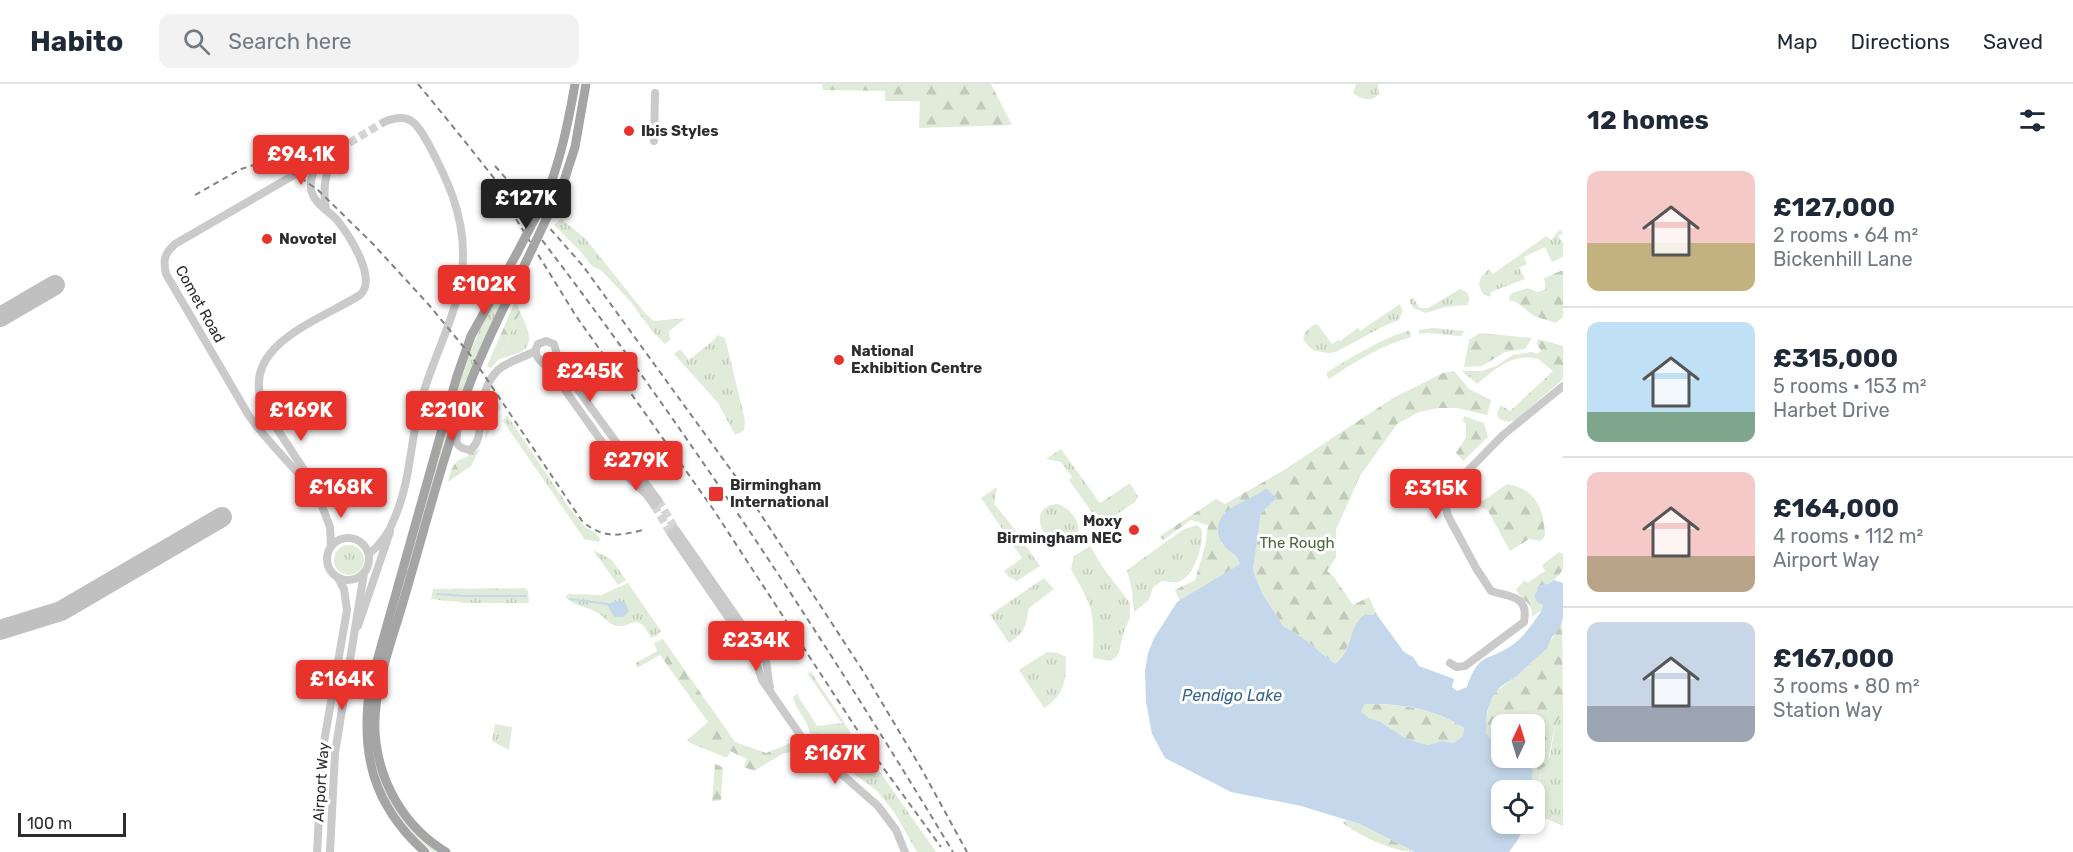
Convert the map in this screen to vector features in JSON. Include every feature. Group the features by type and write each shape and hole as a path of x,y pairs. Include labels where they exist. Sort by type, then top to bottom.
{"main road":[{"path":"425,852 393,816 373,776 367,751 366,708 377,657 457,376 471,336 544,201 553,179 565,140 575,84"},
{"path":"446,852 430,840 404,814 387,782 375,731 381,683 440,472 460,410 484,351 563,184 575,147 586,84"}],"street":[{"path":"654,141 655,93"},
{"path":"353,638 367,606 405,490 421,400 459,289 464,253 460,217 444,172 417,123 397,118 384,122"},
{"name":"Comet Road","path":"320,497 291,463 263,436 249,416 166,274 164,261 166,252 175,244 336,150 324,179 326,210"},
{"path":"318,161 310,178 311,192 318,203 338,222 362,263 367,276 364,292 282,340 270,351 261,369 259,388 260,399 320,497 330,527 331,546 327,557 333,574 338,578 348,580 364,573 369,554 363,544 354,539 345,538 331,546"},
{"path":"460,410 456,441 461,449 470,450 476,447 479,440 483,397 489,382 499,369 535,351 542,341 550,342 556,347 556,356 560,365 627,457 626,466"},
{"path":"535,351 537,357 550,369 617,464 633,467 656,503"},
{"path":"541,361 548,362 556,356"},
{"path":"1450,663 1456,667 1465,666 1524,622 1525,606 1507,594 1491,591 1479,574 1448,516 1446,508 1449,490 1503,435 1563,386"},
{"path":"369,554 378,545 395,519"},
{"path":"674,532 736,632 746,641 762,680 806,742 886,815 905,852"},
{"name":"Airport Way","path":"330,852 335,753 364,573"},
{"name":"Airport Way","path":"318,852 323,748 347,610 344,589 338,578"}],"green space":[{"path":"822,84 991,84 1012,125 919,128 920,101 885,101 885,91 823,90"},
{"path":"1356,84 1378,84 1379,94 1370,99 1360,97 1353,93"},
{"path":"561,219 585,238 645,313 654,321 686,318 669,331 670,340 665,344 652,331 630,301 601,270 593,267 554,225"},
{"path":"1560,229 1563,233 1558,236 1563,243 1563,257 1552,262 1545,247 1524,257 1527,264 1519,268 1525,279 1491,292 1490,297 1483,294 1479,285 1481,277 1489,269 1493,274 1546,236 1551,240"},
{"path":"1563,270 1563,317 1556,323 1534,316 1516,302 1510,301 1509,297 1512,293 1528,288 1538,292 1546,289 1544,278"},
{"path":"503,287 506,291 483,345 378,682 374,747 399,814 414,832 436,852 433,852 414,834 399,816 379,776 371,732 375,682 465,365 481,327"},
{"path":"1460,289 1468,294 1468,305 1446,307 1426,313 1413,308 1409,300 1413,298 1420,308 1428,308"},
{"path":"517,303 520,312 498,360 491,368 487,366 514,304"},
{"path":"1400,304 1403,311 1399,320 1336,352 1315,351 1303,339 1305,332 1315,324 1332,344 1358,328 1360,331"},
{"path":"520,312 528,333 528,344 521,352 498,360"},
{"path":"1433,328 1465,331 1461,336 1419,334 1419,330"},
{"path":"1410,330 1411,337 1368,355 1329,379 1327,376 1327,372 1367,348"},
{"path":"1480,333 1532,338 1525,349 1505,352 1482,366 1464,367 1469,340"},
{"path":"717,335 725,338 745,420 744,431 735,435 718,403 674,354 680,349 689,360"},
{"path":"1538,339 1563,346 1563,379 1516,420 1508,422 1499,419 1497,413 1501,405 1510,411 1553,371 1538,359 1537,355 1541,350 1537,345"},
{"path":"1532,352 1538,354 1538,359 1529,357 1512,360 1477,384 1462,371 1482,371 1496,366 1513,355"},
{"name":"The Rough","path":"1454,371 1469,389 1491,400 1487,415 1457,408 1438,408 1419,412 1397,424 1360,476 1336,530 1336,558 1327,571 1334,577 1353,605 1369,597 1377,615 1365,614 1359,620 1345,652 1335,664 1303,638 1283,626 1262,593 1253,570 1261,513 1277,498 1266,488 1259,495 1224,513 1221,543 1238,556 1240,564 1180,601 1175,590 1195,580 1205,546 1208,525 1191,520 1163,540 1160,536 1216,499 1225,504 1284,470 1393,398 1443,373"},
{"path":"490,390 501,407 485,440 486,401"},
{"path":"507,415 570,509 585,527 596,533 601,540 598,542 584,539 503,421"},
{"path":"1464,416 1484,423 1488,437 1463,461 1456,453 1466,437"},
{"path":"480,449 471,466 448,482 456,463 467,457 469,453"},
{"path":"1061,449 1100,503 1130,483 1138,496 1135,502 1101,525 1069,480 1072,477 1061,462 1046,459"},
{"path":"1507,484 1525,491 1537,502 1543,518 1545,536 1541,541 1529,539 1510,551 1488,511 1477,505"},
{"path":"997,487 994,504 1040,566 1017,581 1004,571 1022,558 981,498"},
{"path":"1058,504 1070,511 1077,522 1078,534 1069,545 1051,540 1041,526 1042,511 1048,506"},
{"path":"1197,525 1201,528 1202,542 1197,560 1188,575 1183,580 1162,581 1153,587 1149,600 1134,612 1127,570 1184,529"},
{"path":"349,545 359,550 364,560 359,570 349,575 339,570 334,560 339,550"},
{"path":"1090,546 1130,603 1130,618 1119,652 1110,661 1093,658 1094,634 1091,610 1071,569 1074,556"},
{"path":"593,550 611,559 626,580 618,585"},
{"path":"1559,552 1563,554 1563,570 1554,580 1537,590 1534,596 1537,602 1543,605 1542,610 1532,617 1531,608 1516,589 1525,580 1527,583 1545,571 1542,565"},
{"path":"1044,578 1054,589 1029,608 1024,628 1019,636 1009,643 990,615"},
{"path":"628,583 661,631 656,636 651,638 645,627 637,622 621,626 613,625 599,614 572,603 566,597 568,594 601,595"},
{"path":"524,588 528,591 529,603 467,603 431,599 433,589"},
{"path":"1562,620 1563,712 1555,725 1545,766 1545,714 1491,714 1491,740 1486,733 1487,714 1493,696 1538,656 1554,636"},
{"path":"663,639 735,742 766,753 796,741 799,746 796,751 782,754 754,771 744,767 747,759 730,751 727,758 690,743 687,740 708,722 660,655 637,668 636,663 657,651 654,643"},
{"path":"1047,652 1058,653 1066,657 1066,673 1060,692 1044,708 1019,670"},
{"path":"811,672 851,733 842,739 859,742 936,852 917,852 894,812 877,791 834,759 810,734 793,697 797,694 817,726 842,723 807,673"},
{"path":"1365,704 1404,706 1429,712 1464,728 1463,736 1454,743 1442,741 1428,745 1407,739 1379,721 1369,718 1361,711"},
{"path":"1563,712 1563,826 1545,818 1545,780 1540,780 1541,768 1545,768 1545,763 1550,757 1555,725"},
{"path":"495,724 512,727 509,750 492,741"},
{"path":"715,764 723,767 721,800 712,802"},
{"path":"1532,768 1541,768 1539,780 1532,780"},
{"path":"1346,820 1360,824 1415,852 1397,849 1367,838 1343,823"}],"water":[{"name":"Pendigo Lake","path":"1266,488 1277,498 1261,513 1253,570 1262,593 1283,626 1303,638 1335,664 1345,652 1359,620 1365,614 1377,615 1404,652 1413,657 1419,666 1454,679 1452,687 1457,691 1467,687 1479,663 1511,646 1528,630 1542,610 1543,605 1537,602 1534,596 1540,585 1554,580 1563,583 1563,618 1559,629 1547,648 1517,676 1500,687 1492,698 1487,712 1486,733 1491,740 1491,768 1532,768 1533,771 1532,780 1491,780 1491,834 1521,834 1509,852 1415,852 1360,824 1301,806 1231,792 1165,758 1152,734 1146,702 1145,671 1148,653 1154,638 1177,602 1240,564 1237,557 1224,546 1218,535 1220,521 1224,514","holes":["1365,704 1404,706 1429,711 1453,721 1464,728 1463,736 1454,743 1442,741 1428,745 1407,739 1379,721 1369,718 1361,711"]},
{"path":"616,601 625,602 629,612 623,617 614,617 607,604"}],"waterway":[{"path":"437,594 526,596"},
{"path":"570,599 607,604"}],"taxiway":[{"path":"0,317 55,285"},
{"path":"0,630 61,611 222,517"}],"tunnel":[{"path":"339,149 384,122"},
{"path":"658,500 676,530"},
{"path":"654,505 671,534"}],"railway":[{"path":"418,84 563,268 700,458 829,653 953,852"},
{"path":"195,195 241,169 254,165 278,167 298,176 318,190 373,244 429,305 472,357 582,521 604,533 626,534 643,530"},
{"path":"495,166 583,266 739,481 863,671 921,768 967,852"},
{"path":"516,219 576,316 713,509 871,751 941,847"}],"place":[{"name":"Ibis Styles","path":"629,131"},
{"name":"Novotel","path":"267,239"},
{"name":"National Exhibition Centre","path":"839,360"},
{"name":"Birmingham International","path":"716,494"},
{"name":"Moxy Birmingham NEC","path":"1134,530"}]}
